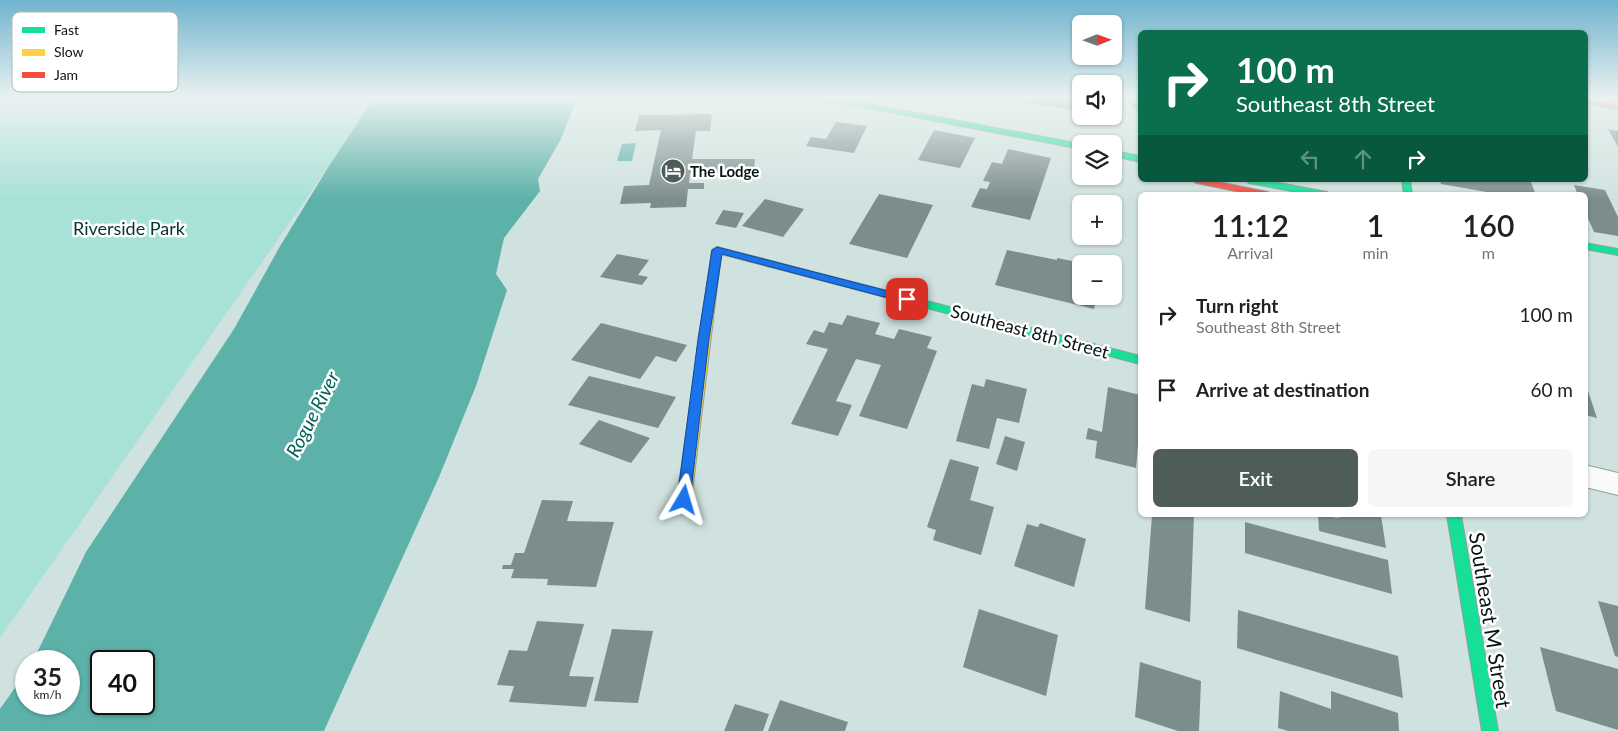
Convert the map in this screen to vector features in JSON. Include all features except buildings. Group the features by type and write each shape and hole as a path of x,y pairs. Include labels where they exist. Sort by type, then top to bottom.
{"main road":[{"path":"1011,132 1072,145"},
{"path":"1122,156 1138,159"},
{"path":"1206,182 1254,192"},
{"path":"1259,182 1311,192"},
{"path":"1588,247 1618,252"},
{"name":"Southeast 8th Street","path":"684,500 717,250 1138,359"},
{"name":"Southeast M Street","path":"1454,517 1490,731"}],"street":[{"path":"1588,477 1618,484"}],"green space":[{"name":"Riverside Park","path":"0,132 351,132 329,166 0,638"}],"water":[{"name":"Rogue River","path":"351,132 564,132 538,179 540,191 504,238 496,274 507,290 476,386 439,477 324,731 0,731 0,709 15,688 15,715 80,715 80,650 38,650 86,552 234,329 279,248"},
{"path":"636,143 632,161 617,161 622,144"}],"traffic: fast":[{"path":"1004,132 1072,145"},
{"path":"1122,156 1138,159"},
{"path":"1259,182 1311,192"},
{"path":"1406,182 1408,192"},
{"path":"1588,247 1618,252"},
{"path":"771,264 1138,359"},
{"path":"1454,517 1490,731"}],"traffic: slow":[{"path":"684,500 717,250 771,264"}],"traffic: jam":[{"path":"1206,182 1254,192"}],"place":[{"name":"The Lodge","path":"673,171"}],"route":[{"path":"684,500 717,250 907,299"}]}
